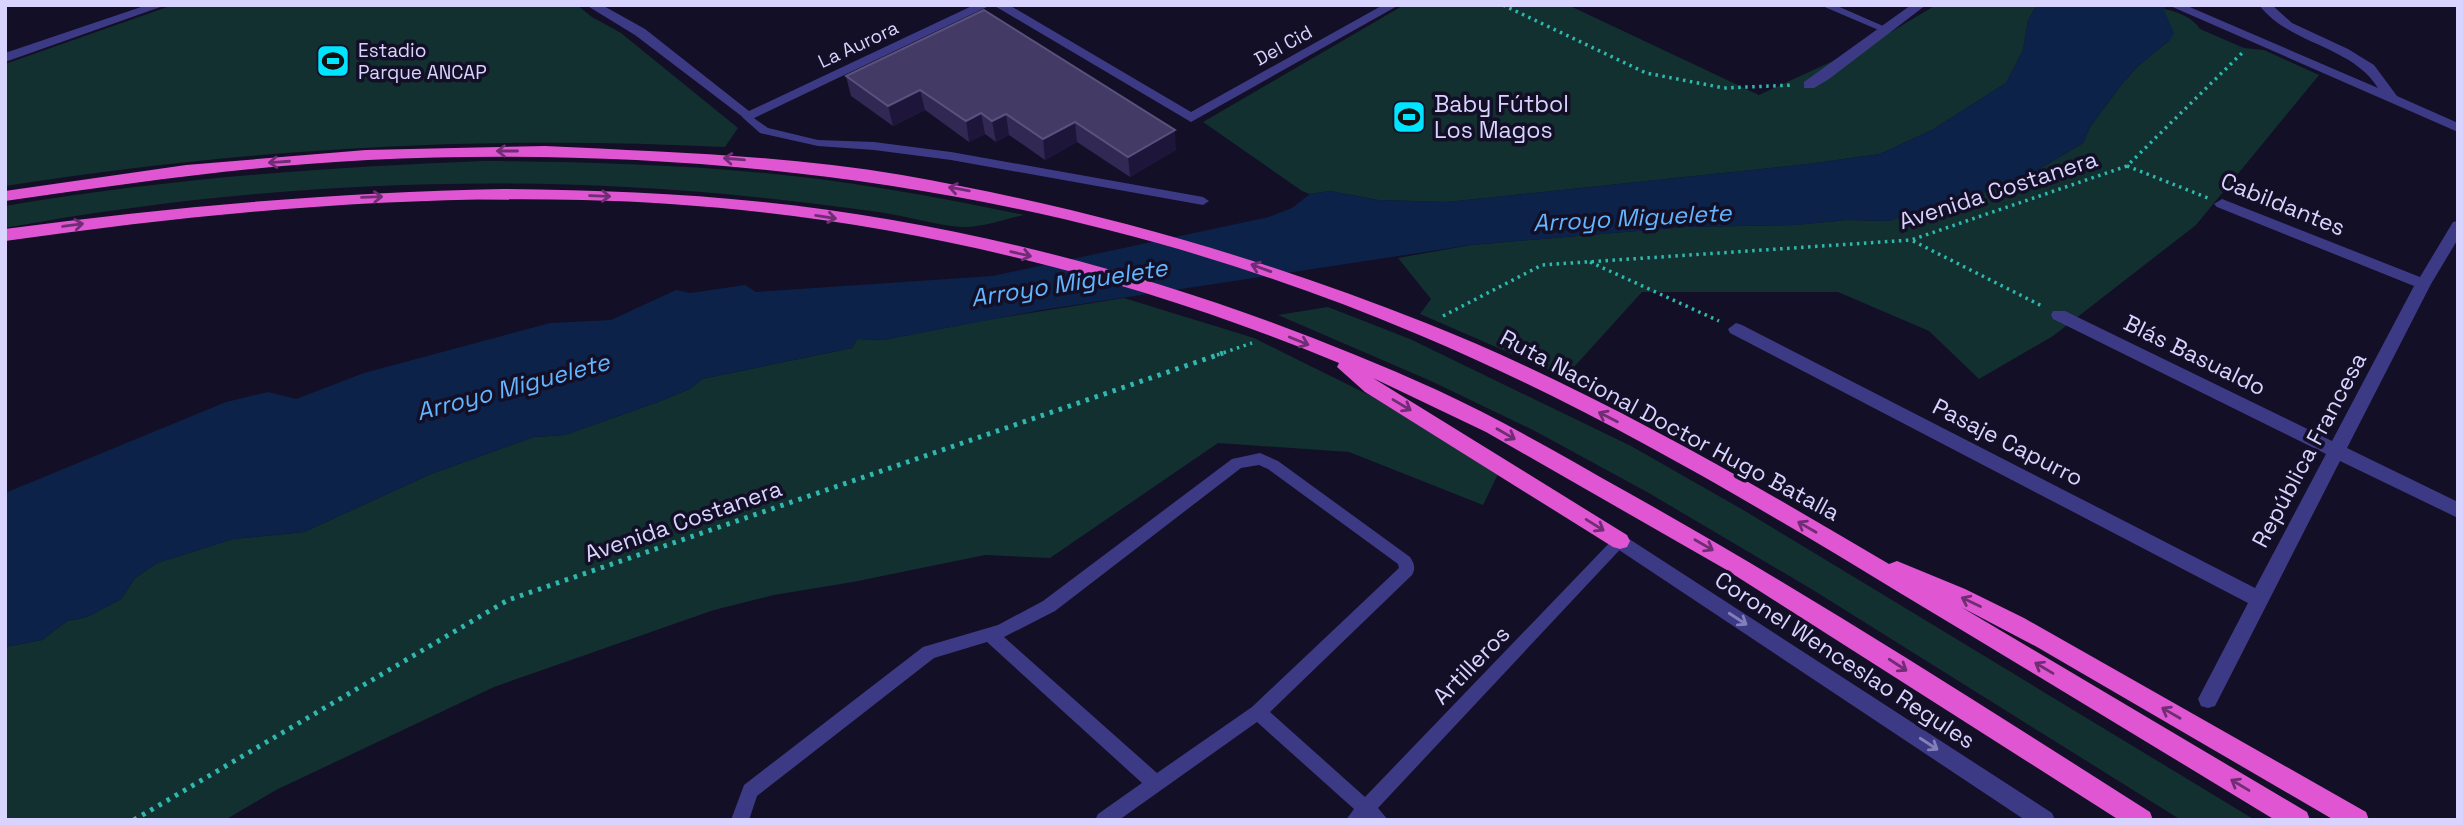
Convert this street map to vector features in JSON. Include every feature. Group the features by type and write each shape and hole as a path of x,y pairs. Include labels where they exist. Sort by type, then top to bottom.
{"highway":[{"name":"Ruta Nacional Doctor Hugo Batalla","path":"5,197 172,172 273,162 449,152 544,151 664,155 781,163 856,172 1026,202 1218,254 1421,327 1640,433 1852,552 2298,820"},
{"path":"5,235 130,217 240,206 345,199 517,194 684,200 752,206 906,230 1095,273 1279,333 1428,394 1493,426 1717,553 2141,820"},
{"path":"1325,352 1372,387 1620,541"},
{"path":"1852,552 1927,581 1998,615 2357,820"}],"street":[{"path":"5,58 160,5"},
{"path":"592,5 640,32 748,117"},
{"name":"La Aurora","path":"748,117 985,5"},
{"name":"Del Cid","path":"999,5 1191,118 1393,5"},
{"path":"1809,85 1845,64 1885,29 1920,5"},
{"path":"2174,5 2458,128"},
{"path":"2265,5 2286,24 2362,63 2380,81 2392,100"},
{"name":"Cabildantes","path":"2222,204 2423,284"},
{"name":"República Francesa","path":"2208,699 2423,284 2458,226"},
{"name":"Blás Basualdo","path":"2059,315 2458,511"},
{"name":"Pasaje Capurro","path":"1736,329 2258,599"},
{"name":"Coronel Wenceslao Regules","path":"1620,541 2044,820"}],"lane":[{"path":"1825,5 1885,29"},
{"path":"748,117 764,131 818,143 874,145 951,156 1203,201"},
{"path":"740,820 750,791 929,652 1002,631 1049,606 1237,463 1260,459 1273,465 1405,561 1407,570 1258,712 1104,820"},
{"name":"Artilleros","path":"1366,816 1620,541"},
{"path":"990,635 1155,783"},
{"path":"1258,712 1366,816"}],"path":[{"path":"1503,5 1646,73 1724,88 1809,85"},
{"name":"Avenida Costanera","path":"1421,327 1542,265 1911,240 2127,166 2255,41"},
{"name":"Cabildantes","path":"2127,166 2222,204"},
{"path":"1911,240 2059,315"},
{"path":"1590,262 1736,329"},
{"name":"Avenida Costanera","path":"134,820 508,600 1279,333"}],"green space":[{"path":"173,5 577,5 621,33 738,128 725,147 543,143 364,148 186,162 5,186 5,64"},
{"path":"1404,5 1568,5 1759,95 1874,42 1936,5 2037,5 2028,20 2023,50 2006,83 1932,130 1880,154 1447,202 1378,200 1330,191 1310,194 1302,191 1203,122"},
{"path":"2111,5 2146,6 2172,11 2193,21 2200,29 2244,48 2264,50 2319,75 2196,225 2053,336 1979,379 1929,331 1838,292 1642,292 1565,377 1420,314 1431,299 1398,258 1471,245 1685,227 1795,225 1847,220 1888,221 1902,217 1928,219 1946,212 1972,196 2017,182 2083,143 2090,127 2122,84 2138,66 2170,40"},
{"path":"484,161 652,165 777,174 896,191 1024,215 985,225 962,227 879,212 721,194 626,187 471,184 393,185 237,196 159,204 5,228 5,206 124,188 364,167"},
{"path":"1124,298 1254,338 1371,396 1498,474 1483,505 1349,452 1218,443 1050,558 985,555 774,595 714,610 494,687 276,790 225,820 5,820 5,647 42,640 67,621 87,617 121,599 135,578 157,563 233,539 304,532 431,474 534,437 565,435 690,389 702,379 852,348 857,339 883,340"},
{"path":"1328,307 1410,339 1631,446 1745,511 2255,820 2181,820 1813,590 1647,492 1533,430 1431,381 1278,315"}],"water":[{"name":"Arroyo Miguelete","path":"2037,5 2166,5 2164,10 2174,33 2170,40 2138,66 2122,84 2090,127 2083,143 2017,182 1972,196 1946,212 1928,219 1903,217 1888,221 1847,220 1795,225 1685,227 1471,245 1042,310 883,340 857,339 852,348 702,379 690,389 565,435 534,437 431,474 304,532 233,539 157,563 135,578 121,599 87,617 67,621 42,640 5,647 5,493 226,402 268,392 296,399 364,373 550,323 611,320 676,290 690,293 745,285 756,292 992,276 1269,217 1292,208 1310,194 1330,191 1378,200 1447,202 1880,154 1932,130 2006,83 2023,50 2028,20"}],"building":[{"path":"984,10 1175,130 1128,157 1075,122 1043,139 1006,114 992,121 981,113 966,121 920,90 888,106 846,76"}],"place":[{"name":"Estadio Parque ANCAP","path":"333,61"},
{"name":"Baby Fútbol Los Magos","path":"1409,117"}]}
